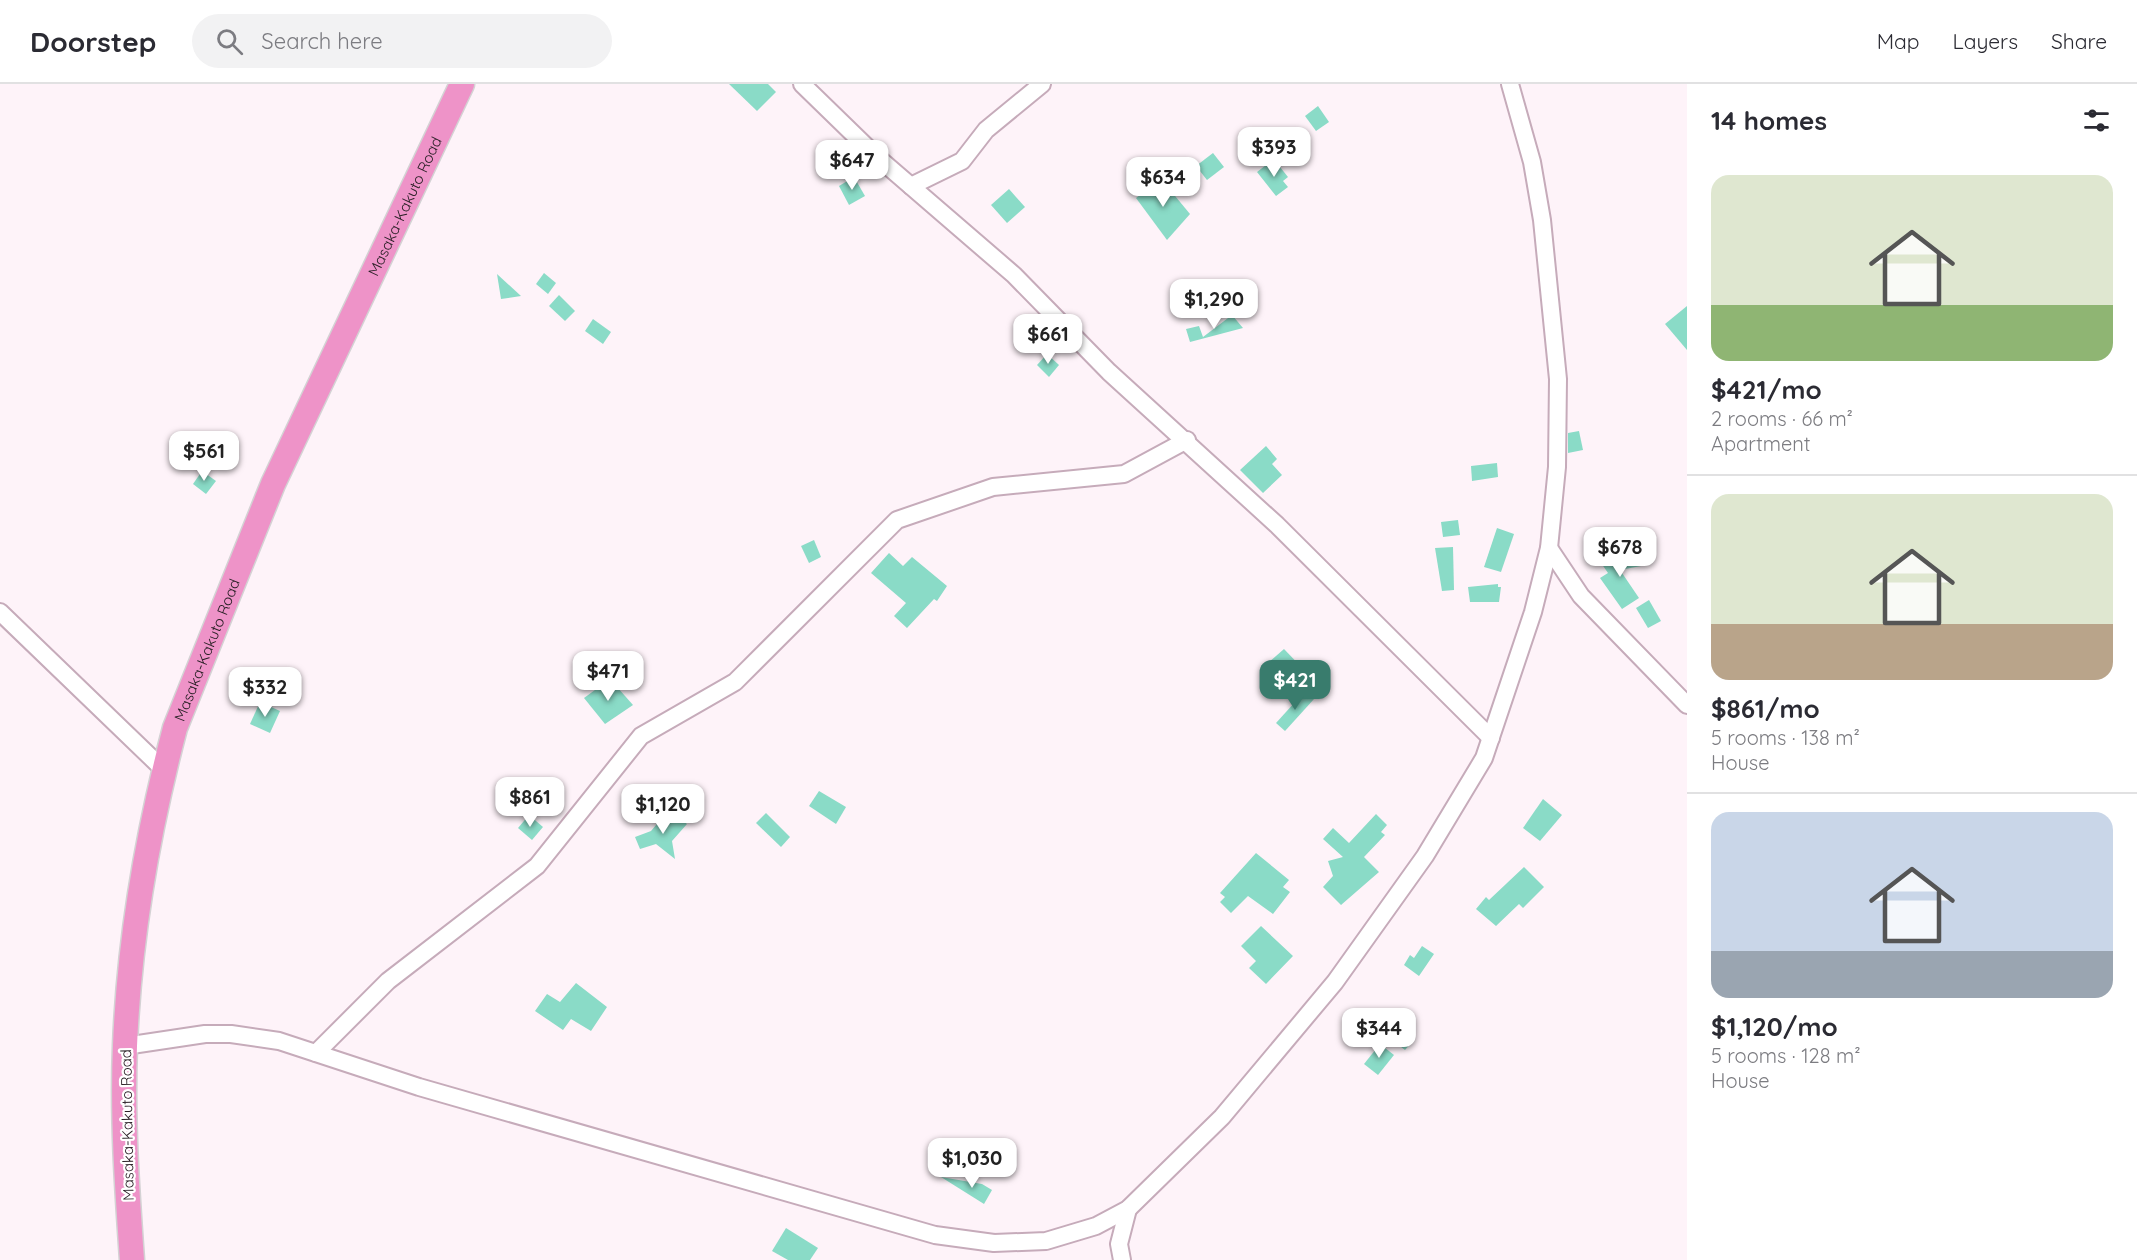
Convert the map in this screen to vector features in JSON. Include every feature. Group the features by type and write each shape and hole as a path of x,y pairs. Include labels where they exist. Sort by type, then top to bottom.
{"highway":[{"name":"Masaka-Kakuto Road","path":"132,1260 125,1156 125,1046 133,949 164,770 175,728 273,483 462,84"}],"street":[{"path":"802,84 911,186 1014,275 1109,372 1187,440 1277,525 1491,738"},
{"path":"911,186 962,161 986,130 1042,84"},
{"path":"125,1046 205,1034 231,1034 279,1041 419,1087 935,1235 994,1243 1046,1241 1096,1226 1128,1209 1222,1117 1335,982 1425,856 1484,758 1491,738 1533,612 1549,548 1557,467 1558,378 1542,220 1532,162 1510,84"},
{"path":"316,1053 388,981 537,866 641,736 735,682 897,520 993,487 1124,474 1187,440"},
{"path":"1549,548 1581,596 1687,705"},
{"path":"0,612 164,770"},
{"path":"1122,1260 1119,1244 1128,1209"}],"building":[{"path":"729,84 768,84 776,92 757,111"},
{"path":"1318,106 1329,122 1316,131 1305,116"},
{"path":"1213,153 1224,167 1207,180 1196,166"},
{"path":"1270,162 1276,170 1280,167 1288,177 1283,181 1288,187 1276,196 1257,172"},
{"path":"854,177 865,196 849,205 839,186"},
{"path":"1161,179 1190,214 1167,240 1136,198"},
{"path":"1009,189 1025,207 1007,223 991,205"},
{"path":"544,273 556,283 548,294 536,284"},
{"path":"497,274 521,296 501,299"},
{"path":"559,295 575,311 565,321 549,306"},
{"path":"1687,306 1687,350 1665,324"},
{"path":"1232,315 1243,328 1190,342 1186,329 1199,326 1203,337"},
{"path":"593,319 611,332 603,344 585,331"},
{"path":"1047,354 1059,365 1049,377 1037,365"},
{"path":"1579,431 1583,450 1568,453 1568,433"},
{"path":"1266,446 1277,459 1272,464 1282,475 1263,493 1240,470"},
{"path":"1497,463 1498,477 1472,481 1471,466"},
{"path":"202,471 216,481 206,494 193,484"},
{"path":"1458,520 1460,535 1443,537 1441,522"},
{"path":"1497,528 1514,534 1501,572 1484,567"},
{"path":"814,540 821,557 809,563 801,546"},
{"path":"1453,547 1454,590 1442,591 1435,548"},
{"path":"1639,552 1641,566 1620,570 1639,598 1622,609 1600,578 1608,573 1599,560"},
{"path":"889,553 903,566 912,557 947,586 937,601 934,599 907,628 894,616 906,603 871,573"},
{"path":"1498,584 1498,587 1501,587 1499,602 1470,602 1468,587"},
{"path":"1649,600 1661,621 1648,628 1636,608"},
{"path":"1284,649 1308,674 1293,689 1268,663"},
{"path":"610,679 633,705 605,724 584,698"},
{"path":"1305,691 1314,699 1285,731 1276,723"},
{"path":"260,702 280,711 270,733 250,724"},
{"path":"819,791 846,807 836,824 809,806"},
{"path":"1543,799 1562,815 1540,841 1523,828"},
{"path":"674,813 687,824 672,841 675,859 656,844 640,849 635,837 651,831 662,818 666,822"},
{"path":"766,813 790,837 781,847 756,823"},
{"path":"1376,814 1387,825 1381,832 1385,835 1364,857 1379,872 1341,905 1323,887 1333,876 1328,861 1343,857 1323,839 1333,828 1349,843"},
{"path":"529,815 543,827 532,840 518,828"},
{"path":"1256,853 1289,880 1283,887 1290,892 1273,914 1248,896 1231,913 1220,902 1225,897 1220,893"},
{"path":"1524,867 1544,887 1523,908 1519,904 1496,926 1476,909 1486,897 1489,900"},
{"path":"1261,926 1293,956 1266,984 1249,968 1256,961 1241,946"},
{"path":"1422,946 1434,954 1419,976 1404,965 1410,955 1414,958"},
{"path":"576,983 607,1007 591,1031 571,1019 563,1030 535,1011 547,994 560,1002"},
{"path":"1400,1029 1414,1040 1405,1050 1392,1040"},
{"path":"1380,1044 1394,1055 1378,1075 1364,1064"},
{"path":"941,1177 982,1184 992,1190 984,1204"},
{"path":"786,1228 818,1248 810,1260 788,1260 772,1251"}]}
